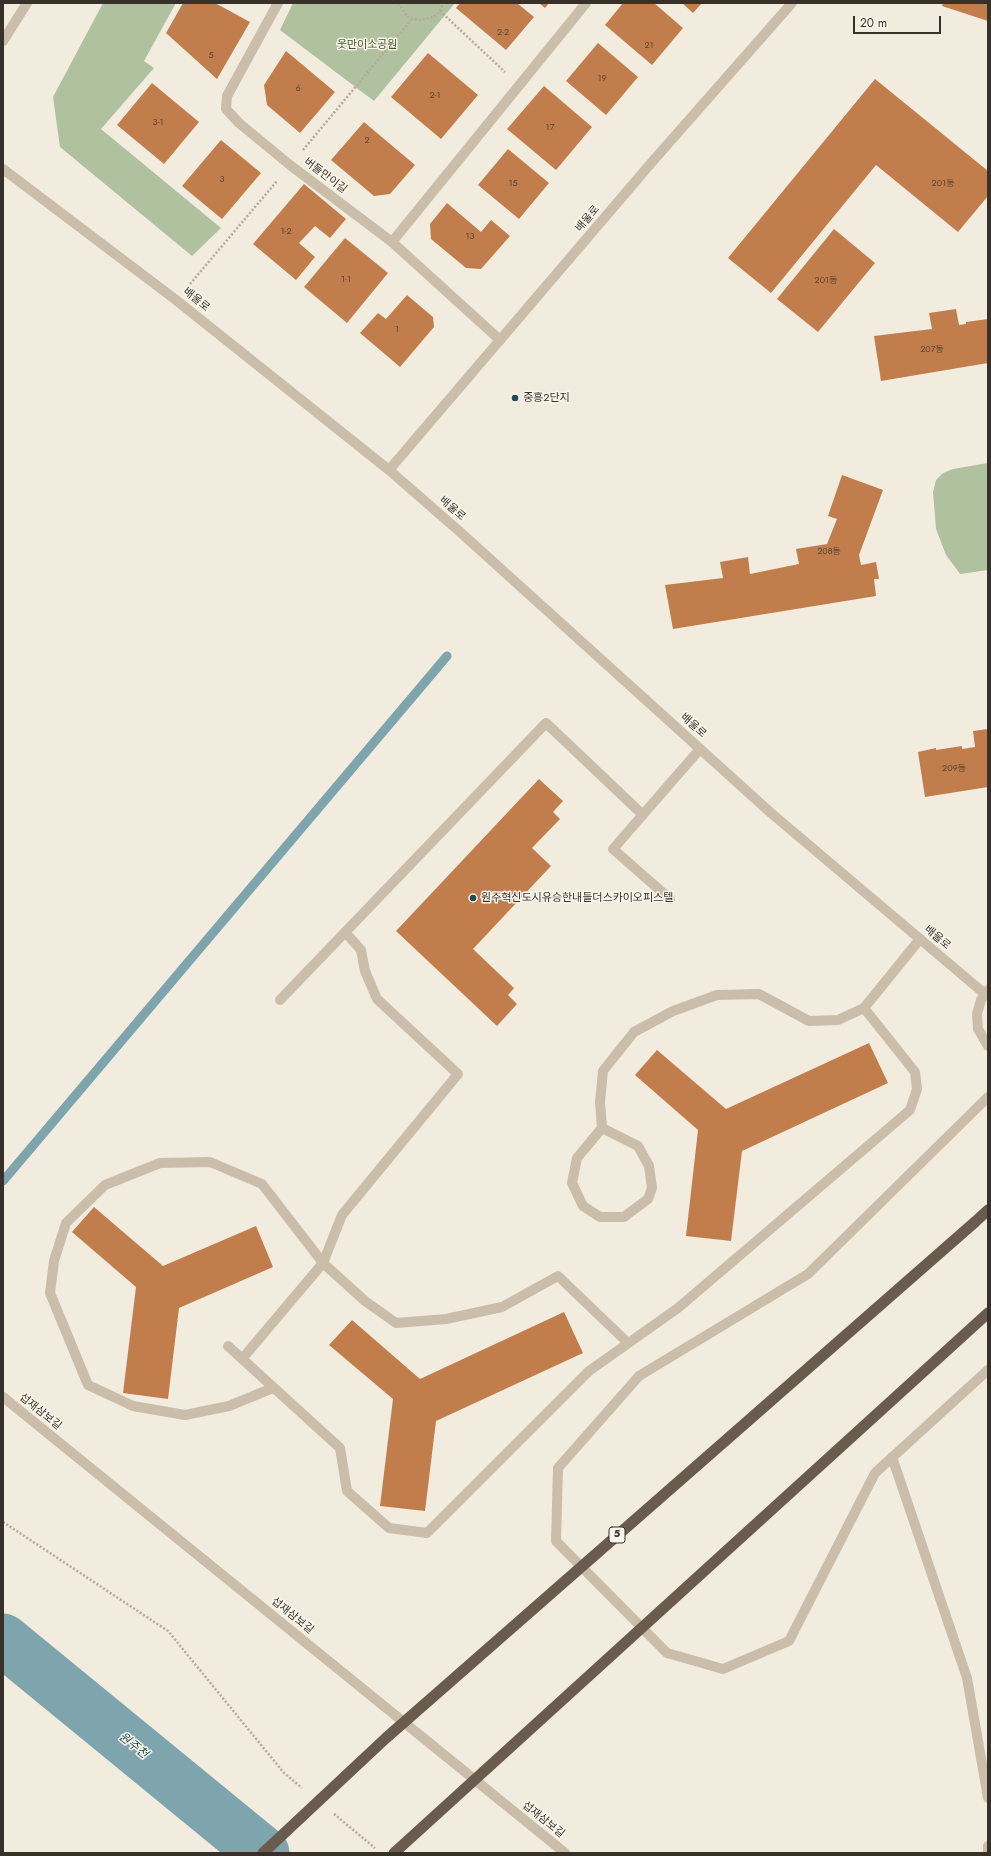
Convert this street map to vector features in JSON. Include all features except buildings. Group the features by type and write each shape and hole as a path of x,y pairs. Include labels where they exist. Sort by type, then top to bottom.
{"highway":[{"name":"5","path":"263,1853 386,1738 988,1210"},
{"path":"394,1853 988,1313"}],"street":[{"path":"3,41 27,3"},
{"name":"버들만이길","path":"278,3 227,96 226,109 239,122 290,165 392,242 500,340"},
{"path":"392,242 586,3"},
{"name":"배울로","path":"389,470 652,162 792,3"},
{"name":"배울로","path":"3,169 176,300 389,470 459,531 771,813 920,939 986,992"},
{"path":"280,1000 546,723 643,814"},
{"path":"670,899 613,849 700,749"},
{"path":"242,1359 323,1263 342,1215 458,1074 377,1000 365,971 361,950 345,932"},
{"path":"602,1128 638,1146 649,1166 652,1188 648,1199 624,1217 600,1217 583,1206 572,1183 577,1158 602,1128 600,1102 603,1071 634,1032 673,1011 717,995 759,994 809,1021 838,1020 864,1008 920,939"},
{"path":"986,992 981,1000 977,1014 978,1029 988,1046"},
{"path":"228,1346 340,1448 346,1491 389,1528 427,1533 589,1371 678,1308 910,1110 916,1089 915,1072 864,1008"},
{"path":"988,1097 808,1274 639,1376 558,1468 556,1541 667,1653 723,1669 789,1641 875,1473 988,1370"},
{"path":"273,1388 229,1406 185,1415 133,1406 88,1385 50,1293 54,1261 66,1223 105,1186 160,1163 210,1162 262,1184 323,1263 365,1301 396,1323 446,1319 502,1307 558,1276 628,1343"},
{"name":"섭재삼보길","path":"3,1397 566,1853"},
{"path":"892,1457 967,1678 988,1798"},
{"path":"988,1846 988,1853"}],"path":[{"path":"399,3 406,15 412,19 427,20 434,17 440,11 443,3"},
{"path":"440,11 518,85"},
{"path":"176,300 412,19"},
{"path":"3,1522 168,1631 284,1773 308,1793"},
{"path":"333,1813 381,1853"}],"green space":[{"path":"103,3 176,3 144,61 154,68 101,129 221,228 192,256 60,147 53,97"},
{"name":"웃만이소공원","path":"293,3 455,3 374,101 280,30"},
{"path":"988,463 988,570 960,574 946,555 936,529 933,492 936,480 943,473 953,469"}],"waterway":[{"path":"3,1181 447,656"},
{"name":"원주천","path":"3,1640 263,1853"}],"place":[{"name":"중흥2단지","path":"515,398"},
{"name":"원주혁신도시유승한내들더스카이오피스텔","path":"473,898"}]}
